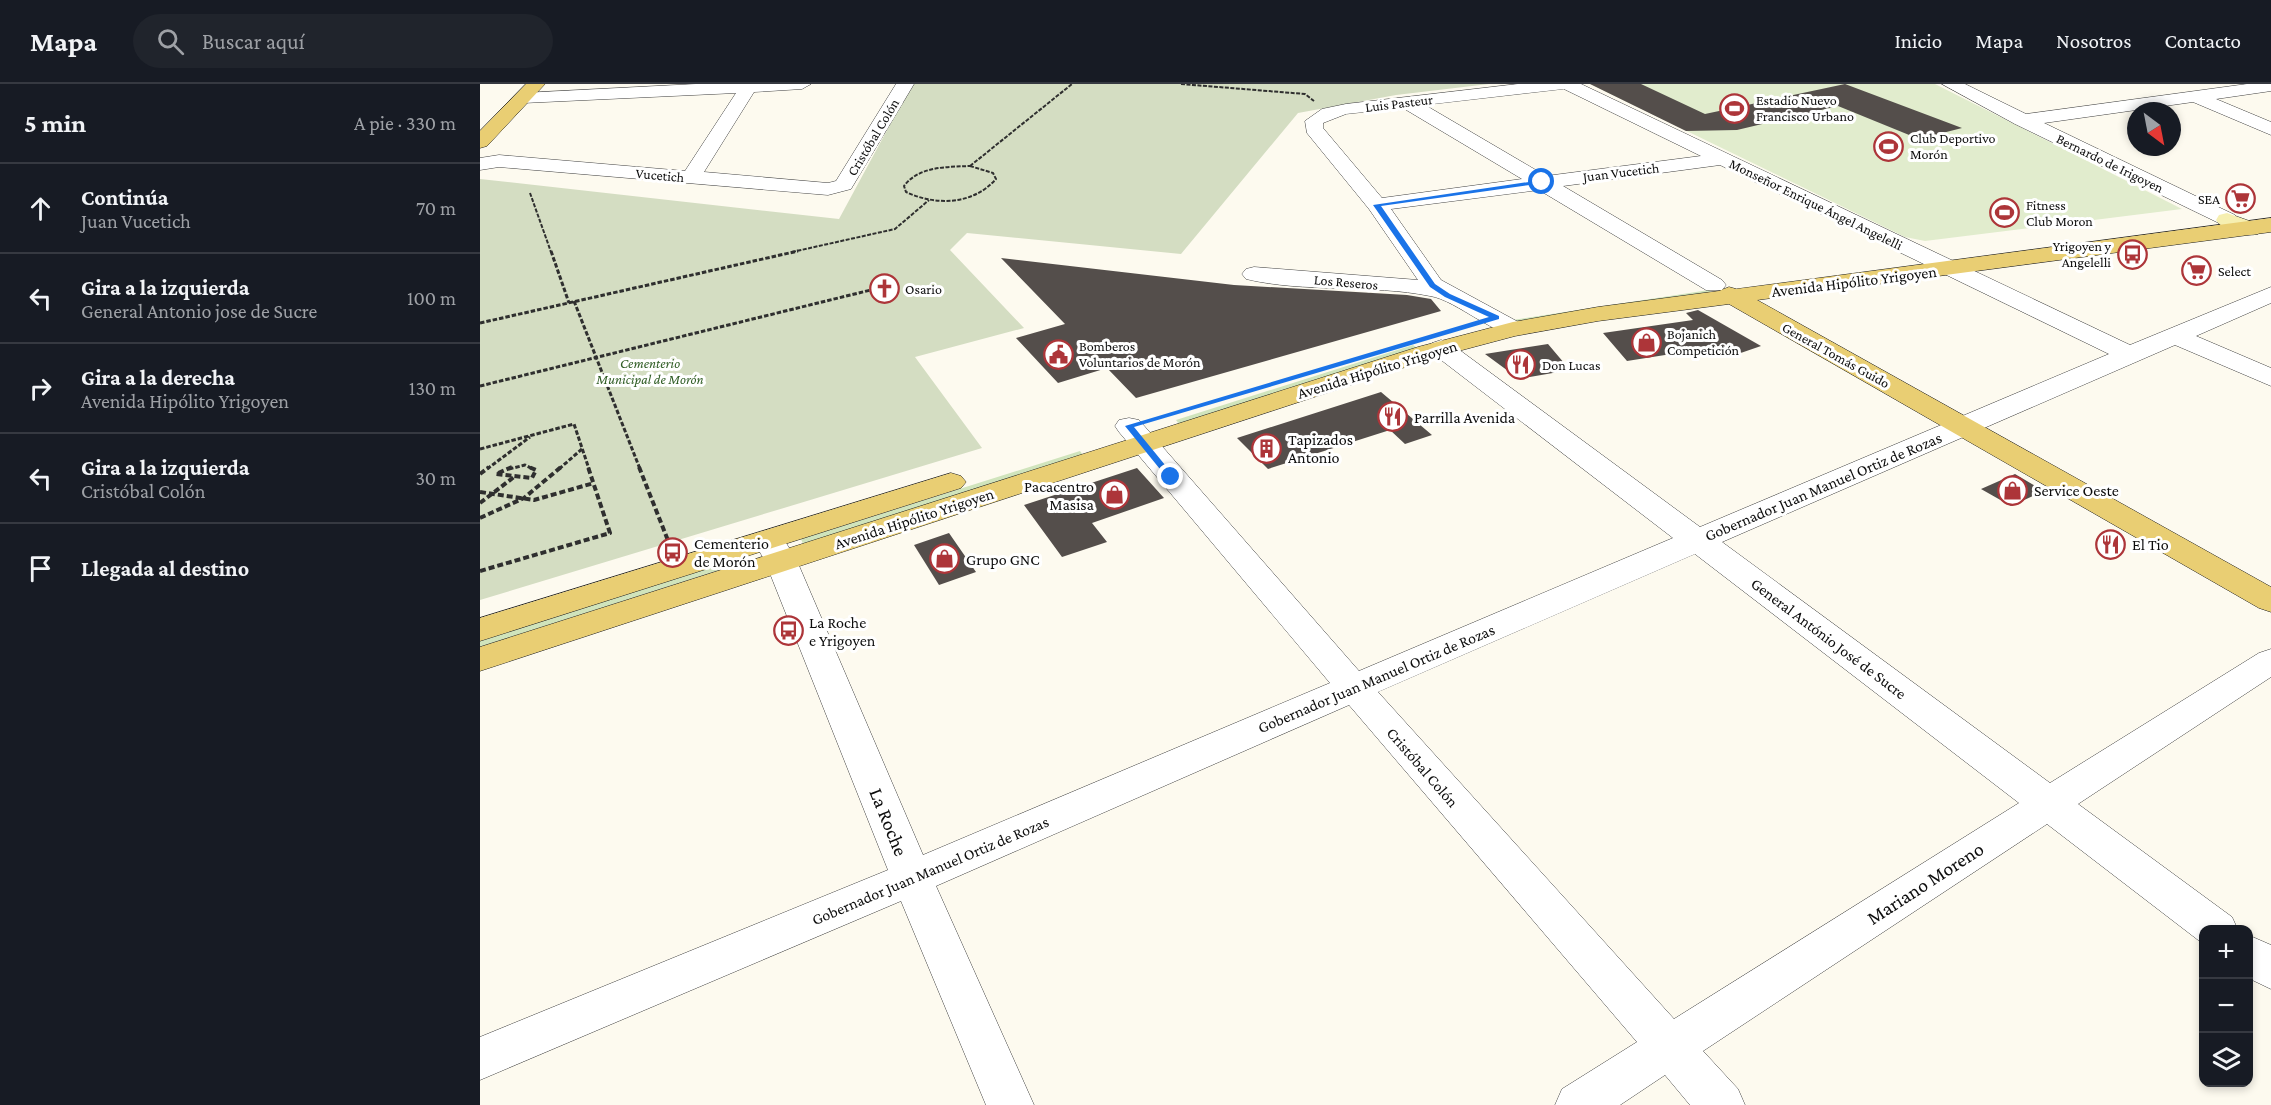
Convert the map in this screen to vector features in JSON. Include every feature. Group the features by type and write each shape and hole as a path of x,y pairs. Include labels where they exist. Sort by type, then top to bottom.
{"main road":[{"path":"480,142 536,84"},
{"name":"Avenida Hipólito Yrigoyen","path":"480,630 775,550 1136,435 1504,323 1579,303 1724,291 1939,263 2271,213"},
{"name":"Bernardo de Irigoyen","path":"2227,220 2264,231"},
{"name":"Avenida Hipólito Yrigoyen","path":"1939,263 2264,231"},
{"name":"General Tomás Guido","path":"1724,291 2271,601"},
{"name":"Avenida Hipólito Yrigoyen","path":"1136,435 1441,348 1504,323"},
{"name":"Avenida Hipólito Yrigoyen","path":"480,659 775,550"}],"street":[{"path":"523,98 802,84"},
{"name":"Cristóbal Colón","path":"840,187 844,185 905,84"},
{"name":"Luis Pasteur","path":"1377,205 1314,129 1314,121 1329,113 1566,84"},
{"name":"Monseñor Enrique Ángel Angelelli","path":"1566,84 2131,355"},
{"name":"Bernardo de Irigoyen","path":"1951,84 2227,220"},
{"path":"2164,84 2271,129"},
{"path":"690,178 750,85"},
{"path":"2022,120 2271,86"},
{"name":"General Tomás Guido","path":"1406,102 1724,291"},
{"name":"Juan Vucetich","path":"1377,205 1722,159"},
{"name":"Vucetich","path":"480,164 499,161 828,189 840,187"},
{"path":"1377,205 1427,278 1438,289 1504,323"},
{"name":"Los Reseros","path":"1254,274 1438,289"},
{"name":"Gobernador Juan Manuel Ortiz de Rozas","path":"480,1059 912,878 2271,294"},
{"path":"2176,336 2271,378"},
{"name":"General António José de Sucre","path":"1441,348 2210,925"},
{"name":"Cristóbal Colón","path":"1136,435 1353,687 1721,1105"},
{"name":"La Roche","path":"775,550 1010,1105"},
{"name":"Mariano Moreno","path":"1579,1105 2271,661"},
{"path":"2253,957 2271,970"}],"path":[{"path":"970,166 1072,84"},
{"path":"1181,84 1305,94 1318,104"},
{"path":"970,166 993,173 996,179 992,186 965,198 929,200 906,192 904,186 909,179 936,168 970,166"},
{"path":"530,192 569,303"},
{"path":"480,323 895,229 929,200"},
{"path":"480,386 883,287"},
{"path":"574,301 669,543"},
{"path":"480,448 574,424 610,533 480,571"},
{"path":"480,474 533,435"},
{"path":"480,518 524,498 582,449"},
{"path":"480,503 515,476 532,478 536,470 530,466 519,465 496,474 515,476"},
{"path":"480,492 534,500 594,483"}],"green space":[{"name":"Cementerio Municipal de Morón","path":"912,84 1489,84 1396,95 1298,113 1181,254 967,233 950,250 1024,328 915,357 982,448 480,600 480,179 839,219"},
{"name":"Club Deportivo Morón","path":"1590,84 1935,84 2182,209 1925,241 1905,237"},
{"path":"1709,290 1712,293 1501,325 1499,322"},
{"path":"1413,345 1417,348 1179,424 1176,420"},
{"path":"1080,451 1083,455 803,544 801,539"},
{"path":"730,561 732,566 480,647 480,641"}],"building":[{"name":"Estadio Nuevo Francisco Urbano","path":"1590,84 1641,84 1705,114 1845,84 1962,128 1919,139 1838,106 1737,130 1686,131"},
{"path":"1001,258 1234,285 1407,295 1431,299 1441,311 1136,398 1107,368 1058,383 1016,338 1065,324"},
{"path":"1698,310 1761,346 1732,356 1722,346 1627,361 1603,333 1693,320 1686,313"},
{"name":"Don Lucas","path":"1548,344 1570,370 1519,379 1485,354"},
{"path":"1381,392 1432,435 1405,444 1390,430 1268,469 1237,438"},
{"path":"1137,468 1164,498 1092,523 1107,542 1062,557 1024,505"},
{"name":"Service Oeste","path":"2015,474 2044,491 2011,506 1981,489"},
{"name":"Grupo GNC","path":"949,533 976,572 939,585 914,545"}],"place":[{"name":"Estadio Nuevo Francisco Urbano","path":"1735,108"},
{"name":"Club Deportivo Morón","path":"1889,146"},
{"name":"SEA","path":"2241,199"},
{"name":"Fitness Club Moron","path":"2005,213"},
{"name":"Yrigoyen y Angelelli","path":"2132,254"},
{"name":"Select","path":"2197,271"},
{"name":"Osario","path":"884,289"},
{"name":"Bojanich Competición","path":"1646,342"},
{"name":"Bomberos Voluntarios de Morón","path":"1058,354"},
{"name":"Don Lucas","path":"1521,365"},
{"name":"Parrilla Avenida","path":"1393,417"},
{"name":"Tapizados Antonio","path":"1267,448"},
{"name":"Service Oeste","path":"2013,490"},
{"name":"Pacacentro Masisa","path":"1115,495"},
{"name":"El Tio","path":"2111,544"},
{"name":"Cementerio de Morón","path":"673,552"},
{"name":"Grupo GNC","path":"945,559"},
{"name":"La Roche e Yrigoyen","path":"788,631"}],"route":[{"path":"1171,477 1129,426 1496,317 1448,295 1433,285 1377,205 1542,182"}]}
